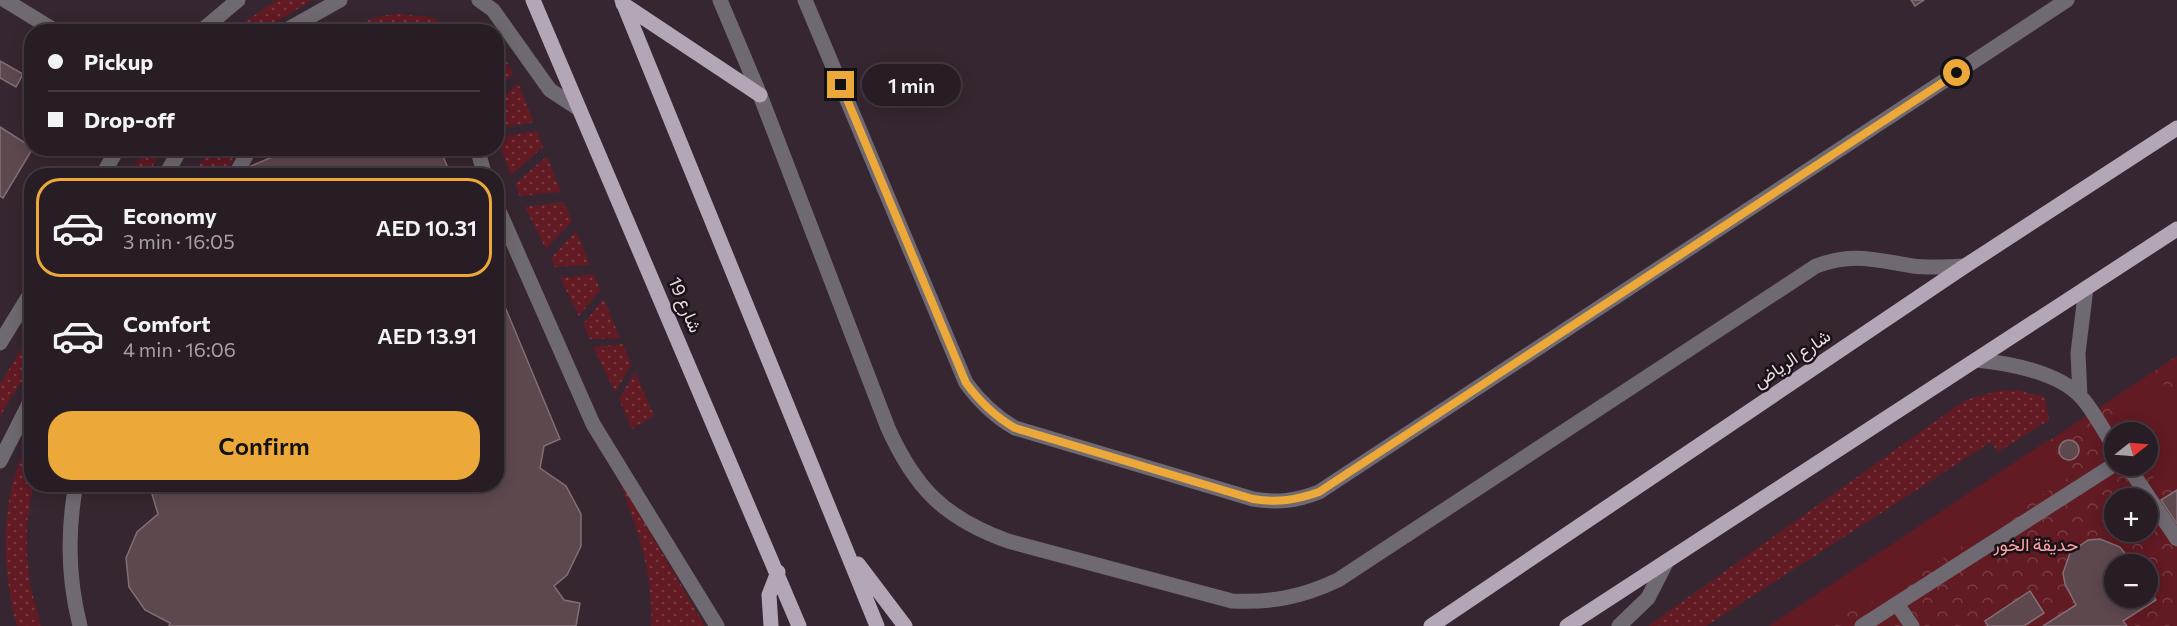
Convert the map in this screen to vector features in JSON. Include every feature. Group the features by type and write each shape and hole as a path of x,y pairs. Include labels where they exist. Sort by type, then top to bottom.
{"main road":[{"name":"شارع 19","path":"533,0 799,626"},
{"path":"622,2 760,95"},
{"path":"622,2 877,626"},
{"name":"شارع الرياض","path":"1431,626 1965,266 2177,128"},
{"path":"1567,626 2177,229"},
{"path":"845,546 905,626"},
{"path":"771,626 769,595 778,572"}],"street":[{"path":"5,0 44,24"},
{"path":"210,24 238,0"},
{"path":"297,24 340,0"},
{"path":"480,0 493,10 503,24"},
{"path":"720,0 760,95 888,428 903,462 926,491 954,515 989,534 1232,601 1286,600 1313,592 1338,580 1816,266 1853,256 1872,257 1915,266 1965,266"},
{"path":"805,0 966,383 980,402 996,417 1015,428 1253,499 1276,502 1298,500 1319,492 2058,2"},
{"path":"504,25 550,90 579,109"},
{"path":"504,222 593,424 717,626"},
{"path":"2080,396 2078,353 2086,288"},
{"path":"0,343 24,304"},
{"path":"1976,360 2020,366 2041,374 2080,396 2104,432"},
{"path":"0,461 24,414"},
{"path":"1862,626 2104,471"},
{"path":"2134,476 2177,539"},
{"path":"75,492 69,545 80,626"},
{"path":"1619,626 1648,598 1667,561"},
{"path":"1897,604 1912,626"}],"green space":[{"path":"277,0 312,0 273,24 241,24"},
{"path":"395,14 430,17 446,24 358,24 377,17"},
{"path":"504,60 506,60 513,74 504,83"},
{"path":"518,83 534,122 504,128 504,97"},
{"path":"537,131 543,147 511,175 504,156 504,137"},
{"path":"141,156 159,156 151,168 133,168"},
{"path":"205,156 236,156 228,168 198,168"},
{"path":"547,156 561,192 520,196 515,184"},
{"path":"564,202 572,221 546,249 525,207"},
{"path":"576,231 590,265 555,267 551,258"},
{"path":"594,274 600,290 579,316 560,278"},
{"path":"604,299 620,338 590,339 583,324"},
{"path":"623,344 631,365 615,392 593,347"},
{"path":"24,345 24,377 0,416 0,384"},
{"name":"حديقة الخور","path":"2177,356 2177,626 1769,626"},
{"path":"2155,371 2177,405 2177,485 2168,489 2160,485 2153,476 2158,476 2158,422 2118,422 2106,403"},
{"path":"635,372 654,416 632,429 619,399"},
{"path":"2003,390 2017,390 2045,397 2049,420 1998,452 1991,442 1706,626 1648,626 1961,403 1974,397"},
{"path":"2048,440 2058,460 2076,473 1881,598 1817,626 1769,626"},
{"path":"24,451 24,492 32,492 27,522 27,554 30,584 41,626 17,626 8,578 6,529 8,505"},
{"path":"618,477 705,626 651,626 647,568"}],"building":[{"path":"1911,0 1924,0 1915,6"},
{"path":"0,61 23,74 16,87 0,78"},
{"path":"0,127 24,142 24,156 28,156 3,198 0,196"},
{"path":"275,156 443,156 448,168 246,168"},
{"path":"504,304 560,439 544,446 540,468 566,486 581,514 581,546 567,575 554,586 564,600 580,603 576,626 169,626 170,623 145,610 129,587 126,558 137,532 158,514 151,492 504,492"},
{"path":"2069,440 2076,443 2079,450 2076,457 2069,460 2062,457 2059,450 2062,443"},
{"path":"2177,490 2177,524 2161,500"},
{"path":"2100,539 2120,547 2125,554 2104,554 2104,608 2143,608 2123,621 2127,626 2043,626 2076,605 2065,584 2063,573 2070,553 2088,540"},
{"path":"2030,591 2044,613 2024,626 1988,626 1985,621"}],"route":[{"path":"841,85 966,383 980,402 996,417 1015,428 1253,499 1276,502 1298,500 1319,492 1957,73"}]}
